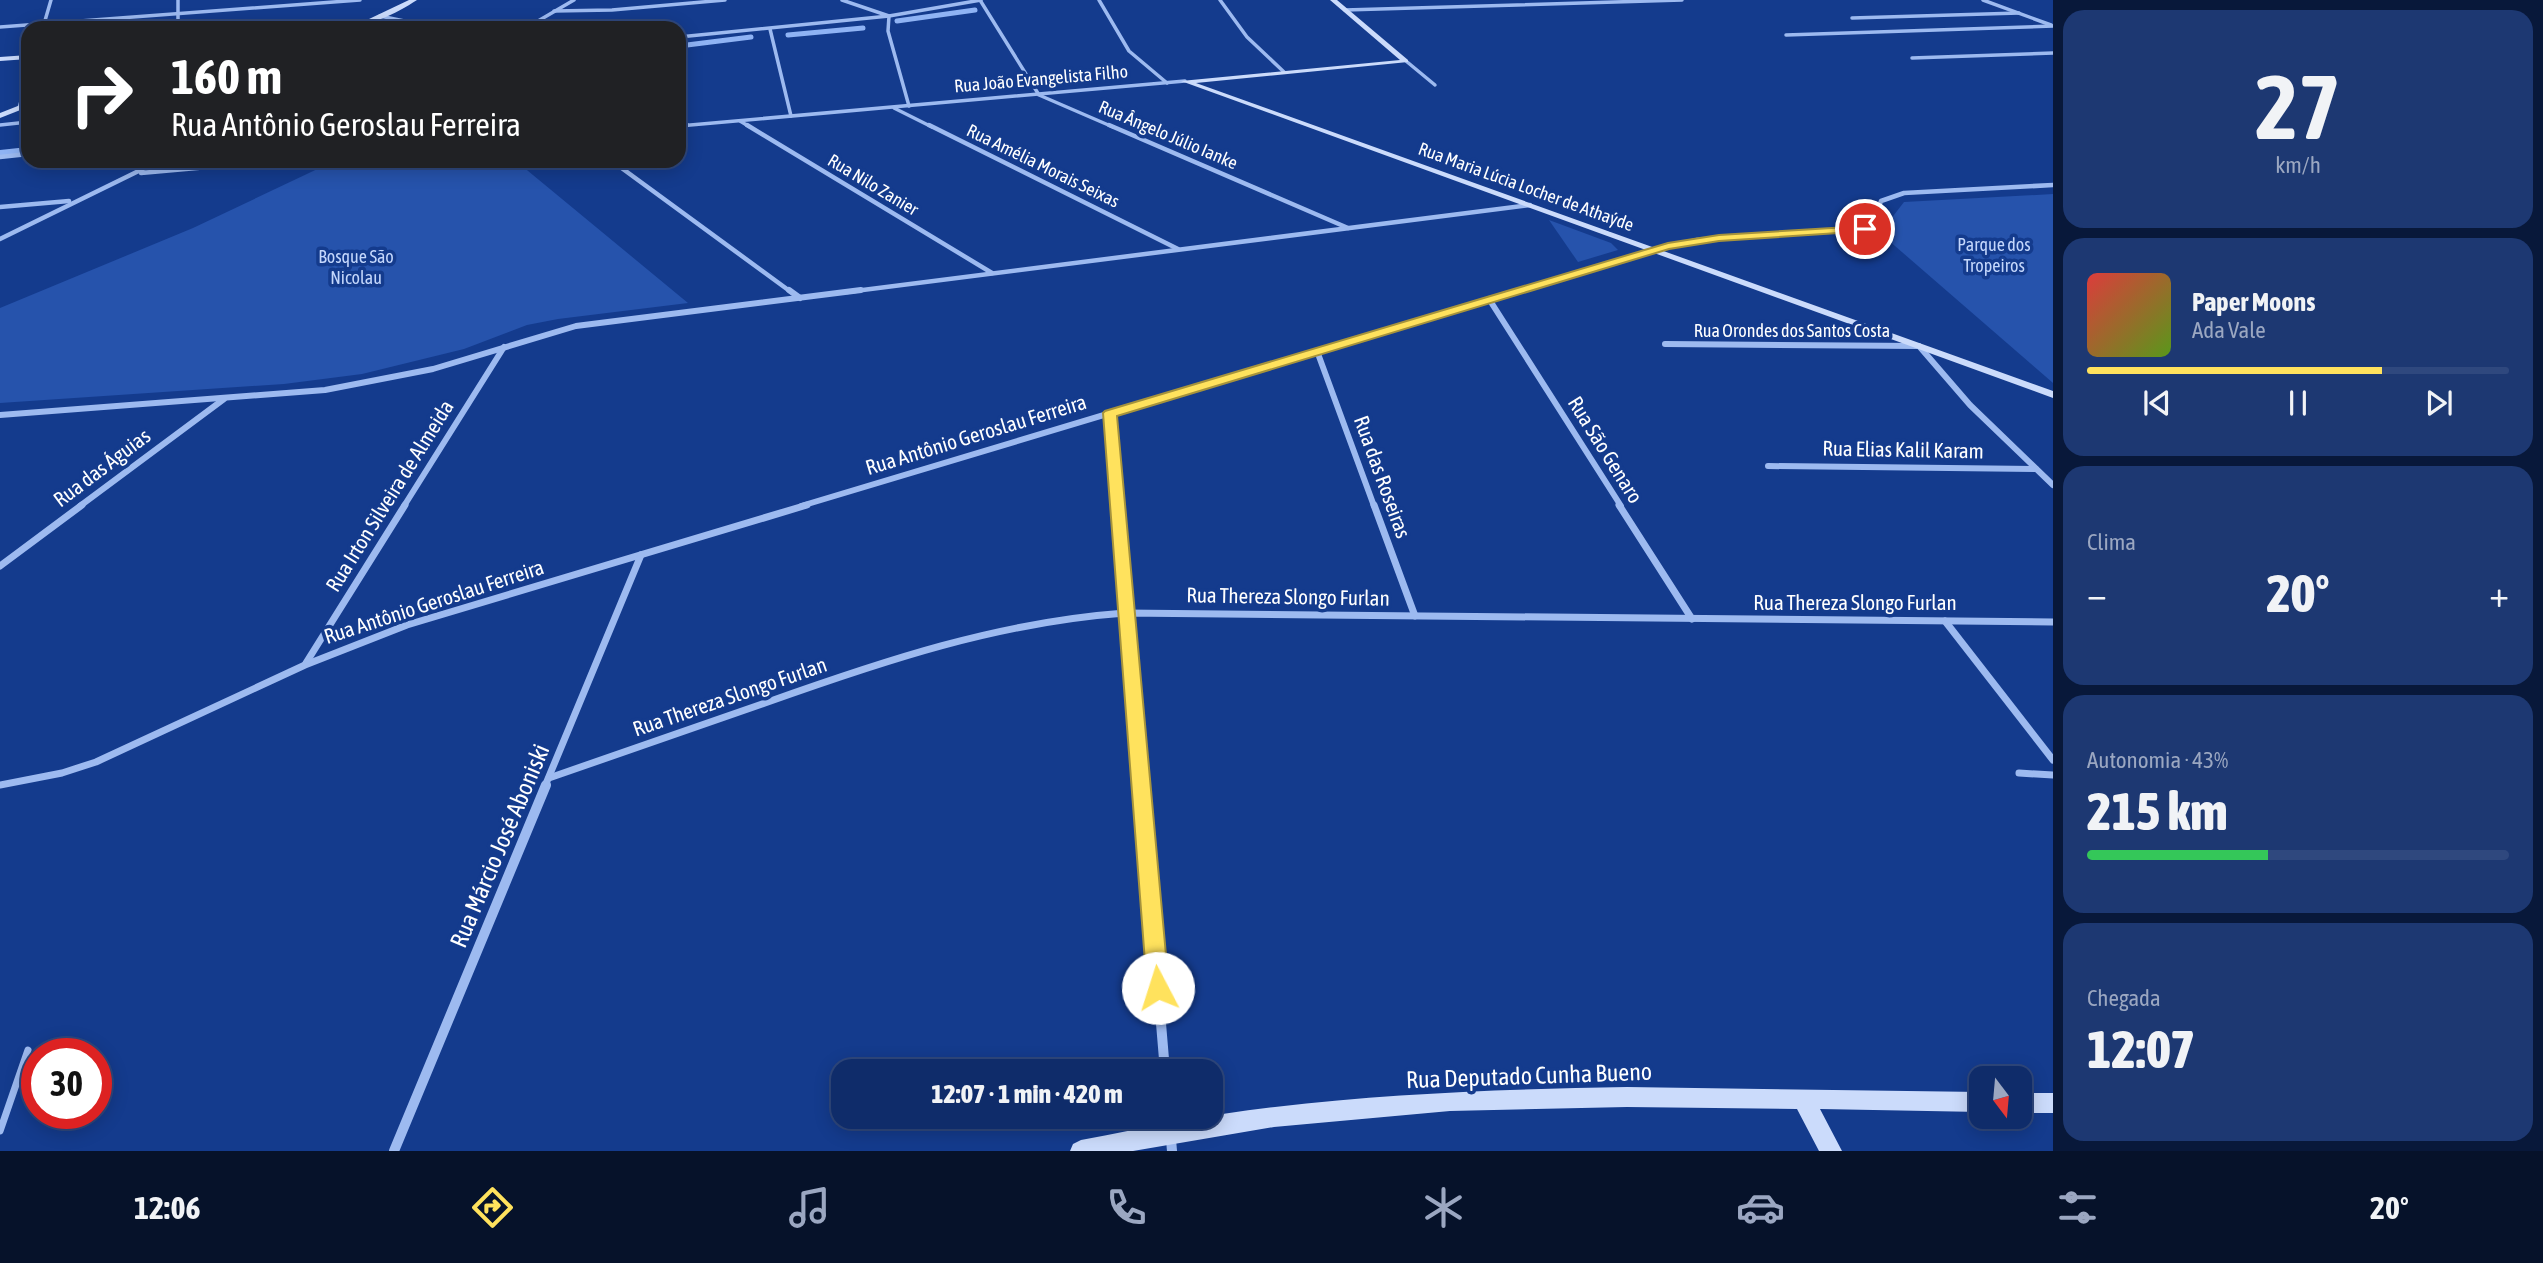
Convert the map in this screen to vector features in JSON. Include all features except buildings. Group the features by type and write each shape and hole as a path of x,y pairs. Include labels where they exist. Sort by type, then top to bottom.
{"street":[{"path":"45,21 51,0"},
{"path":"178,0 178,21"},
{"path":"84,21 360,0"},
{"path":"366,21 414,0"},
{"path":"538,21 574,0"},
{"path":"554,11 612,10 725,0"},
{"path":"842,0 889,16"},
{"path":"686,36 889,16 981,0 1039,95"},
{"path":"1099,0 1129,51 1167,83"},
{"path":"1220,0 1247,37 1284,72"},
{"path":"1333,0 1435,85"},
{"path":"1345,10 1682,0"},
{"path":"1983,0 2053,26"},
{"path":"1852,18 2019,13"},
{"path":"380,16 404,21"},
{"path":"889,16 888,31 909,106"},
{"path":"0,27 21,26"},
{"path":"1786,35 2053,26"},
{"path":"770,29 792,116"},
{"path":"1912,58 2053,53"},
{"path":"0,59 21,58"},
{"name":"Rua João Evangelista Filho","path":"686,125 1406,61"},
{"name":"Rua Maria Lúcia Locher de Athaýde","path":"1185,81 2053,395"},
{"name":"Rua Ângelo Júlio Ianke","path":"1039,95 1349,228"},
{"path":"0,116 19,108 21,101"},
{"name":"Rua Amélia Morais Seixas","path":"893,107 1180,250"},
{"name":"Rua Nilo Zanier","path":"740,121 993,273"},
{"path":"0,125 21,123"},
{"path":"0,157 21,155"},
{"path":"0,239 75,200 147,168"},
{"path":"138,173 196,168"},
{"path":"622,168 800,298"},
{"name":"Rua Antônio Geroslau Ferreira","path":"0,785 62,774 96,762 305,665 407,625 1653,250 1697,240 1865,229 1872,226 1881,201 1904,193 2053,185"},
{"path":"0,207 75,200"},
{"path":"0,415 224,399 374,383 447,365 545,331 568,327 1530,205"},
{"name":"Rua São Genaro","path":"1489,299 1692,619"},
{"name":"Rua Orondes dos Santos Costa","path":"1665,344 1919,346"},
{"name":"Rua Irton Silveira de Almeida","path":"305,665 505,346"},
{"path":"1919,346 1970,405 2053,485"},
{"name":"Rua das Roseiras","path":"1317,351 1415,616"},
{"name":"Rua das Águias","path":"0,566 224,399"},
{"path":"1110,413 1164,1059"},
{"name":"Rua Elias Kalil Karam","path":"1768,466 2036,469"},
{"name":"Rua Márcio José Aboniski","path":"394,1151 641,555"},
{"name":"Rua Thereza Slongo Furlan","path":"549,778 942,642 1035,621 1125,613 2053,622"},
{"path":"1945,621 2053,760"},
{"path":"2019,773 2053,775"},
{"name":"Rua Deputado Cunha Bueno","path":"1081,1151 1171,1133 1275,1117 1502,1100 1624,1097 1969,1102"},
{"path":"1804,1100 1831,1151"},
{"path":"2032,1103 2053,1103"}],"lane":[{"path":"0,1131 21,1070"}],"green space":[{"name":"Bosque São Nicolau","path":"320,168 524,168 688,303 527,325 464,349 362,374 284,384 0,403 0,308 193,228"},
{"name":"Parque dos Tropeiros","path":"2053,194 2053,383 1880,233 1904,202"},
{"path":"1549,220 1611,243 1618,250 1578,262"}],"waterway":[{"path":"897,21 975,10"},
{"path":"788,35 863,28"},
{"path":"686,45 751,37"},
{"path":"0,153 21,151"}],"route":[{"path":"1158,988 1110,413 1668,246 1719,238 1865,229"}]}
